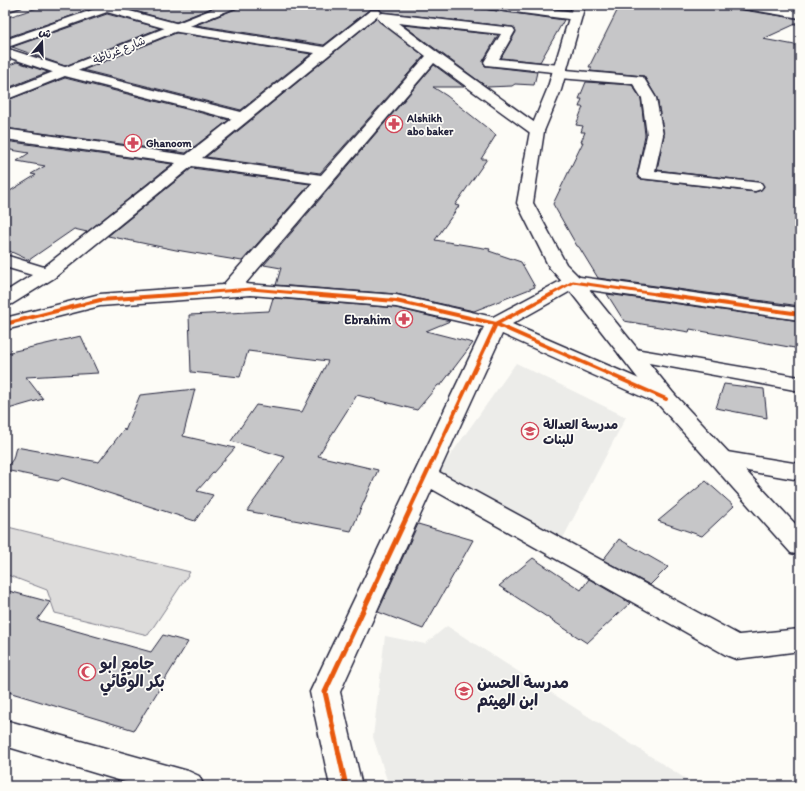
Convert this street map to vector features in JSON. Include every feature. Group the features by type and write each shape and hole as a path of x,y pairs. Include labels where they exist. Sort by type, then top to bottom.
{"street":[{"path":"5,9 16,5"},
{"name":"شارع غرناطة","path":"5,96 233,5"},
{"path":"483,5 578,10 554,90 536,131 524,203 558,267 573,282 666,399 800,546"},
{"path":"741,5 800,14"},
{"path":"5,44 106,6 178,28 326,51"},
{"path":"375,12 432,56 536,131"},
{"path":"5,300 47,274 375,12 509,31 491,62 638,80 649,98 655,135 646,175 755,186"},
{"path":"5,52 66,72 243,117"},
{"path":"228,291 432,56"},
{"path":"5,134 325,180"},
{"path":"5,261 47,274"},
{"path":"346,786 325,692 496,324 573,282 800,314"},
{"path":"5,324 100,300 251,289 396,300 496,324 666,399"},
{"path":"629,354 800,384"},
{"path":"721,459 800,472"},
{"path":"426,474 736,647 800,640"},
{"path":"5,733 188,786"}],"shaded area":[{"path":"516,363 626,417 562,540 437,474"},
{"path":"8,527 190,572 148,635 55,613 47,590 5,574 5,532"},
{"name":"مدرسة الحسن ابن الهيثم","path":"447,626 686,779 691,786 389,786 373,737 385,636 425,644"}],"building":[{"path":"47,5 88,5 92,9 5,38 5,18"},
{"path":"120,5 219,5 176,22 120,7"},
{"path":"240,5 476,5 478,8 483,9 564,20 540,62 501,58 516,32 513,27 382,12 379,8 370,9 324,45 196,25 238,8"},
{"path":"527,5 571,5 570,10"},
{"path":"620,5 711,5 800,19 800,22 763,39 800,46 800,306 598,278 577,246 553,204 583,142 581,142 585,132 581,132 583,126 576,125 583,107 579,107 582,99 579,99 586,82 632,85 641,99 645,135 637,175 640,179 755,192 764,187 761,182 657,170 664,135 657,98 644,76 590,71 592,67 589,67"},
{"path":"107,14 160,28 65,66 12,47"},
{"path":"376,18 424,56 320,173 206,157"},
{"path":"403,25 498,35 483,61 485,66 537,72 534,85 515,84 512,86 487,87"},
{"path":"176,33 311,54 241,110 83,70"},
{"path":"17,62 48,72 5,89 5,67"},
{"path":"434,65 464,87 433,87 447,96 496,135 481,159 487,159 455,205 459,206 435,240 490,249 489,251 521,262 535,287 474,311 396,294 276,285 281,268 264,265"},
{"path":"65,78 229,120 186,153 5,128 5,101"},
{"path":"5,141 172,164 87,232 74,229 29,260 5,249 5,194 36,175 31,174 45,166 17,161 29,153 5,149"},
{"path":"192,168 310,184 242,261 176,250 108,236"},
{"path":"607,294 800,321 800,349 690,329 689,332 624,321"},
{"path":"273,298 396,308 450,321 426,331 473,343 441,385 438,385 417,410 357,395 318,456 378,470 351,531 247,511 285,457 231,441 256,405 302,412 328,361 248,351 240,377 191,372 189,315 269,311"},
{"path":"81,336 98,373 26,377 43,399 5,410 5,351 6,353"},
{"path":"724,384 764,389 767,418 716,408"},
{"path":"195,389 183,436 235,448 197,491 213,495 195,521 62,478 58,481 5,470 13,459 16,447 99,462 124,429 125,431 140,395"},
{"path":"706,481 734,506 702,536 658,521"},
{"path":"418,524 473,540 423,629 378,612"},
{"path":"619,539 668,567 650,585 603,560"},
{"path":"533,558 581,590 589,579 630,603 587,643 499,586"},
{"name":"جامع ابو بكر الوقائي","path":"5,590 50,602 37,620 151,652 163,635 188,642 134,730 5,691"}],"cycle path":[{"path":"346,786 325,692 496,324 573,282 800,314"},
{"path":"5,324 100,300 251,289 396,301 496,324 666,399"}],"place":[{"name":"Alshikh abo baker","path":"394,124"},
{"name":"Ghanoom","path":"133,143"},
{"name":"Ebrahim","path":"404,319"},
{"name":"مدرسة العدالة للبنات","path":"530,431"},
{"name":"جامع ابو بكر الوقائي","path":"87,672"},
{"name":"مدرسة الحسن ابن الهيثم","path":"464,691"}]}
